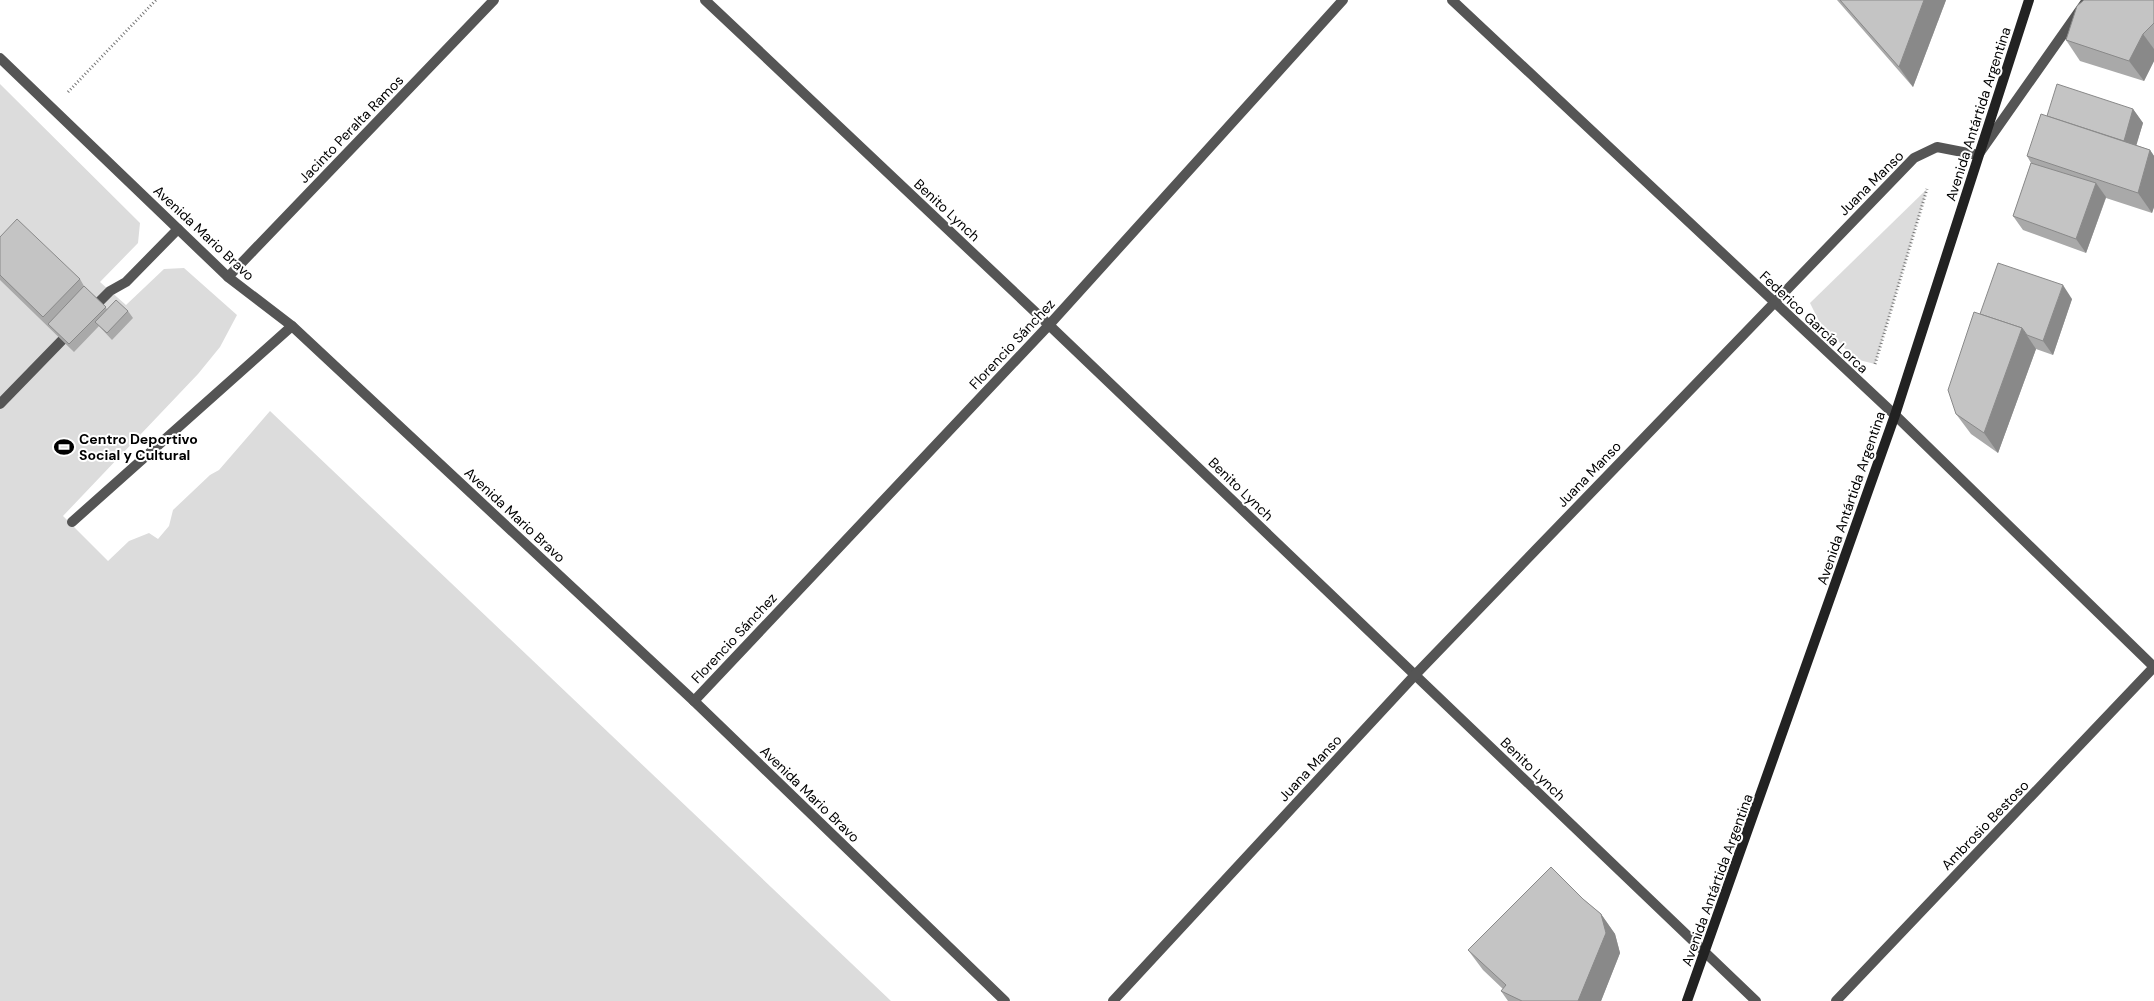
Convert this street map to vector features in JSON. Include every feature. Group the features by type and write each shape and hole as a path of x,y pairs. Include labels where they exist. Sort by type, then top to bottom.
{"main road":[{"name":"Avenida Antártida Argentina","path":"1688,1001 1895,416 2029,0"}],"street":[{"name":"Jacinto Peralta Ramos","path":"228,277 494,0"},
{"name":"Benito Lynch","path":"705,0 1049,325 1756,1001"},
{"name":"Florencio Sánchez","path":"694,701 1049,325 1344,0"},
{"name":"Federico García Lorca","path":"1452,0 1895,416 2154,667"},
{"path":"1978,155 2087,0"},
{"name":"Avenida Mario Bravo","path":"0,58 228,277 292,326 694,701 1004,1001"},
{"name":"Juana Manso","path":"1113,1001 1415,675 1914,158 1937,147 1978,155"},
{"path":"0,404 110,290 126,282 178,229"},
{"path":"72,522 292,326"},
{"name":"Ambrosio Bestoso","path":"1836,1001 2154,667"}],"path":[{"path":"53,108 156,0"},
{"path":"1875,364 1927,189"}],"shaded area":[{"path":"0,84 140,223 138,243 100,282 126,305 164,269 184,268 237,315 220,347 198,374 63,516 108,561 129,541 149,533 158,539 169,526 173,510 210,475 219,470 270,411 891,1001 0,1001"},
{"path":"1927,189 1875,364 1855,359 1819,321 1810,303"}],"building":[{"path":"1840,0 1924,0 1899,67"},
{"path":"2084,0 2154,0 2154,23 2143,34 2129,61 2066,40 2077,6"},
{"path":"2057,84 2133,109 2124,141 2047,116"},
{"path":"2041,114 2150,150 2138,193 2027,156"},
{"path":"2031,163 2096,183 2076,239 2013,216"},
{"path":"17,219 80,279 43,317 0,275 0,237"},
{"path":"1998,263 2063,285 2043,341 2027,335 2022,328 1980,314"},
{"path":"84,286 106,307 69,344 48,324"},
{"path":"116,300 128,311 107,333 95,322"},
{"path":"1974,312 2022,328 1984,433 1956,414 1948,390"},
{"path":"1551,867 1601,914 1606,933 1578,1001 1522,1001 1501,991 1506,985 1468,950"}],"place":[{"name":"Centro Deportivo Social y Cultural","path":"64,447"}]}
